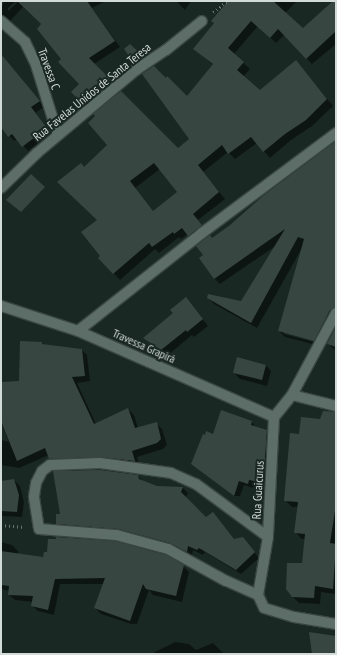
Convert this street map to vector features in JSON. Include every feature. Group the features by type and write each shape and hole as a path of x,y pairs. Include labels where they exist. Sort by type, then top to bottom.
{"street":[{"name":"Rua Favelas Unidos de Santa Teresa","path":"1,188 58,135 136,70 166,50 202,21"},
{"name":"Travessa C","path":"2,24 25,42 36,65 58,135"},
{"path":"78,331 202,233 336,133"},
{"name":"Travessa Grapirá","path":"1,306 78,331 274,417"},
{"path":"274,417 292,395 336,313"},
{"path":"292,395 336,406"},
{"name":"Rua Guaicurus","path":"258,595 268,538 274,417"},
{"path":"268,538 196,484 171,473 100,463 50,465 42,471 36,483 34,496 39,529 116,535 168,549 226,581 258,595 264,608 294,617 336,624"}],"path":[{"path":"1,525 39,529"}],"building":[{"path":"17,1 87,1 115,41 89,58 112,81 84,105 71,92 79,84 58,62 61,59 37,29 41,24"},
{"path":"228,1 273,1 303,28 333,1 336,1 336,31 306,59 278,29 270,38 251,21 228,48 244,62 237,70 260,90 296,60 327,99 306,120 285,134 263,152 251,137 228,154 222,145 198,165 219,192 193,214 202,225 188,236 182,228 174,234 173,232 152,247 149,243 113,274 98,258 100,256 81,232 97,220 57,182 81,163 84,167 107,145 88,123 95,116 93,114 121,91 178,148 189,139 142,74 154,66 166,78 167,76 187,96 213,64 193,49 214,23 211,21","holes":["154,163 177,192 153,211 130,181"]},
{"path":"130,44 144,57 134,63 124,49"},
{"path":"1,54 40,101 31,107 47,128 22,147 12,134 8,137 1,127"},
{"path":"336,141 336,307 330,310 314,341 278,331 304,239 298,237 251,323 207,298 208,294 241,301 285,229 214,279 199,258 203,255 196,246 210,235 212,238 230,225 264,195"},
{"path":"31,174 45,187 21,212 6,200"},
{"path":"186,297 203,319 187,332 186,330 161,350 143,338 173,313 170,310"},
{"path":"336,327 336,347 327,344"},
{"path":"20,341 42,342 42,344 82,349 85,376 72,377 94,424 128,408 135,428 157,422 161,439 157,443 132,451 135,461 100,457 49,459 45,448 17,461 1,421 1,382 19,381"},
{"path":"237,357 266,365 262,380 233,373"},
{"path":"221,410 252,421 251,425 267,430 265,459 259,482 249,480 248,484 239,481 234,496 191,464 203,434 205,435 206,431 213,434"},
{"path":"323,411 336,412 336,504 330,543 336,544 333,589 315,586 314,598 292,597 286,589 287,563 302,563 305,534 294,533 298,502 284,501 290,433 299,434 301,417 320,419"},
{"path":"100,470 138,475 139,479 157,486 183,487 181,492 206,517 213,512 234,539 243,537 255,552 236,570 199,548 197,550 188,546 187,552 170,543 118,529 56,524 56,514 60,514 53,471"},
{"path":"14,479 19,495 17,512 1,511 1,481"},
{"path":"56,537 115,541 166,555 184,565 176,596 146,589 143,584 130,621 94,608 105,578 55,579 48,610 31,606 33,596 8,595 9,586 1,585 1,551 43,557 44,552 47,552 48,539 56,539"},
{"path":"309,632 336,636 336,654 312,654"}]}
